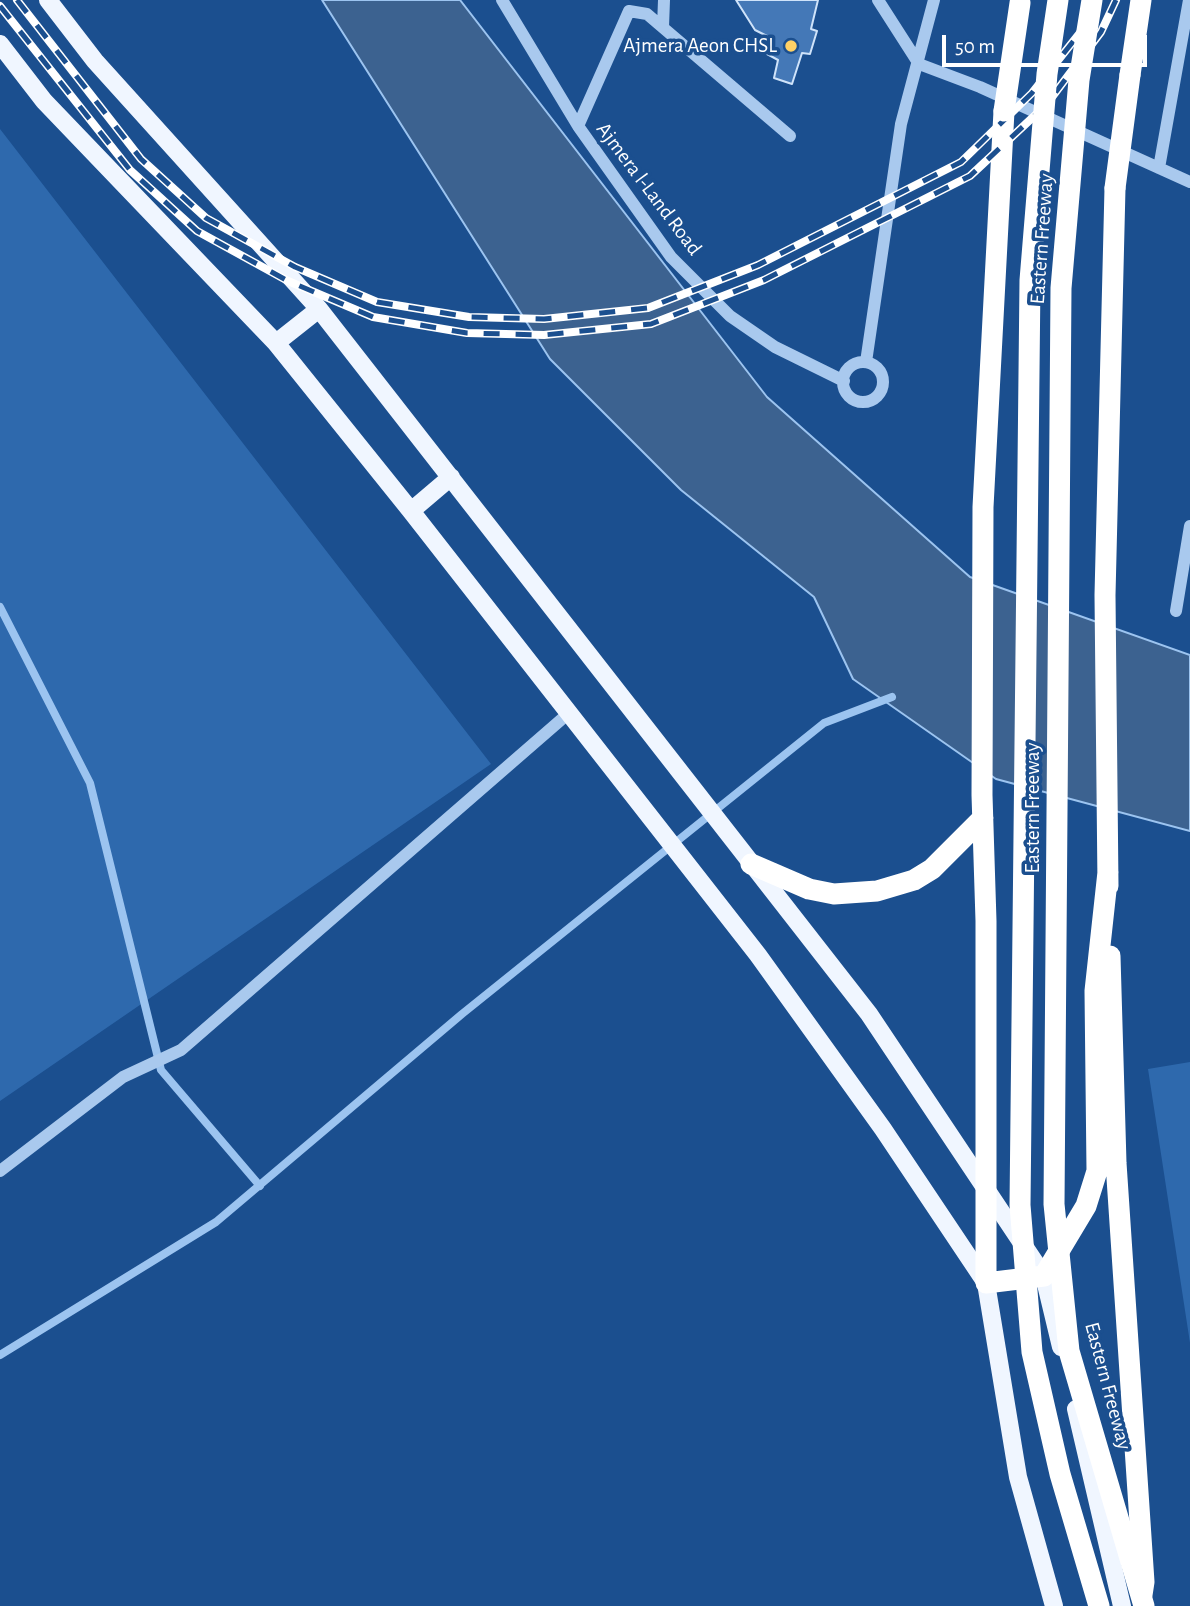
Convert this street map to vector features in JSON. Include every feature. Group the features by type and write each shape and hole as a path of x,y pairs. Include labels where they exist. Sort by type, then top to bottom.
{"highway":[{"name":"Eastern Freeway","path":"1058,0 1047,74 1030,280 1020,1205 1032,1352 1060,1474 1099,1606"},
{"name":"Eastern Freeway","path":"1093,0 1079,80 1062,288 1054,1204 1069,1352 1142,1606"},
{"path":"1141,0 1115,188 1105,595 1108,872 1116,1163 1144,1582 1142,1606"},
{"path":"1021,2 1004,111 983,507 982,795 986,921 986,1283 1044,1276 1086,1206 1097,1171 1096,992 1108,872"},
{"path":"751,864 809,889 834,894 877,891 914,880 932,869 983,818"}],"main road":[{"path":"48,0 95,61 319,309 869,1014 985,1185 1044,1276 1122,1606"},
{"path":"0,44 44,101 276,343 411,511 664,832 827,1049 986,1283 1018,1477 1054,1606"},
{"path":"276,343 319,309"},
{"path":"411,511 451,477"}],"street":[{"name":"Ajmera l-Land Road","path":"502,0 578,126 671,257 730,316 775,347 844,381"},
{"path":"663,27 664,0"},
{"path":"878,0 919,64 980,87 1190,182"},
{"path":"866,362 901,124 934,0"},
{"path":"1159,168 1189,0"},
{"path":"578,126 629,12 647,14 790,136"},
{"path":"866,362 881,373 883,385 876,397 858,401 847,394 844,381 848,369 866,362"},
{"path":"1176,611 1190,526"},
{"path":"0,1171 123,1077 181,1050 570,712"}],"shaded area":[{"path":"322,0 460,0 767,397 970,577 1190,655 1190,831 996,779 853,679 814,597 681,490 550,359"},
{"path":"0,129 491,764 0,1101"},
{"path":"1190,1062 1190,1343 1148,1069"}],"building":[{"name":"Ajmera Aeon CHSL","path":"736,0 818,0 811,29 817,31 810,54 802,53 792,84 774,78 778,60 767,54 771,38 755,30"}],"waterway":[{"path":"0,607 90,783 161,1070 260,1186"},
{"path":"0,1355 216,1222 462,1014 824,723 892,697"}],"railway":[{"path":"17,0 141,159 206,218 295,267 377,302 469,317 544,319 648,308 758,265 961,162 1032,93 1087,24 1098,0"},
{"path":"0,6 130,170 197,231 288,281 373,317 467,333 544,335 651,324 764,280 970,176 1046,105 1101,32 1116,0"}],"place":[{"name":"Ajmera Aeon CHSL","path":"791,46"}]}
